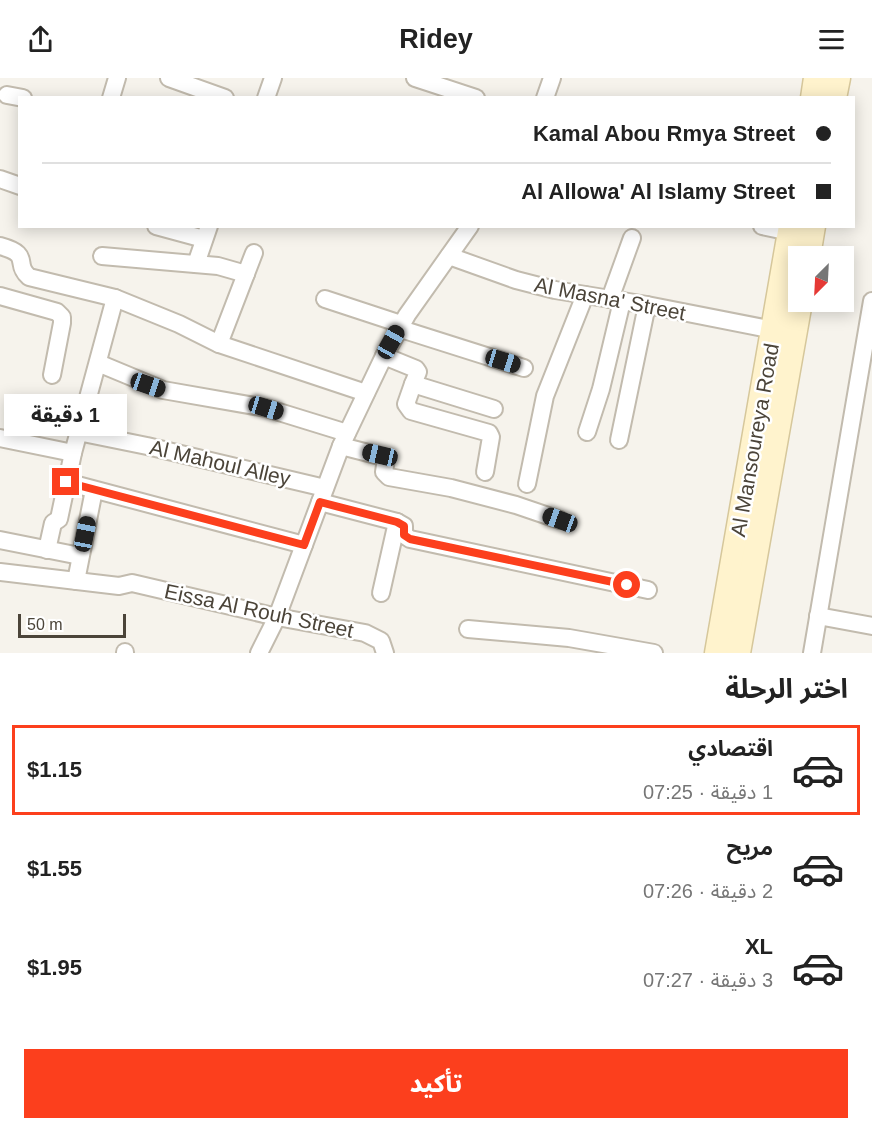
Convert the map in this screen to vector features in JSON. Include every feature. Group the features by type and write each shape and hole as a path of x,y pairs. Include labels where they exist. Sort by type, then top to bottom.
{"main road":[{"path":"813,96 816,78"},
{"path":"834,96 838,78"},
{"path":"798,228 804,246"},
{"name":"Al Mansoureya Road","path":"738,653 774,330 798,228"},
{"name":"Al Mansoureya Road","path":"717,653 752,516 798,312"}],"street":[{"path":"112,96 117,78"},
{"path":"169,78 219,96"},
{"path":"267,96 273,78"},
{"path":"415,78 470,96"},
{"path":"546,96 552,78"},
{"path":"0,179 18,185"},
{"path":"170,228 206,233 196,264"},
{"path":"259,653 277,616 344,439 384,356 400,326 469,228"},
{"path":"587,432 601,389 616,300 632,238"},
{"path":"0,246 18,252 22,258 24,272 29,277 115,298 179,324 219,344 366,393"},
{"path":"219,344 254,253"},
{"path":"102,256 218,266 246,274"},
{"name":"Al Masna' Street","path":"449,256 516,280 555,290 774,330"},
{"path":"527,484 545,396 585,295"},
{"path":"0,296 57,312 62,317 52,375"},
{"path":"47,550 53,523 58,520 78,432 115,298"},
{"path":"325,299 524,368"},
{"path":"812,653 871,318 872,301"},
{"path":"619,440 647,305"},
{"path":"384,356 417,369 418,372 406,404 411,411 489,433 491,437 485,472"},
{"path":"98,363 163,390 266,408 384,457 386,459 384,472 389,477 451,488 516,505 560,520"},
{"path":"413,384 494,408"},
{"name":"Al Mahoul Alley","path":"78,432 198,457 323,495 397,522"},
{"path":"0,438 73,453"},
{"path":"66,482 304,545"},
{"path":"76,580 94,490"},
{"path":"381,593 397,522 404,526 404,535 410,539 648,590"},
{"path":"0,540 80,556"},
{"name":"Eissa Al Rouh Street","path":"0,572 119,586 132,583 277,616 365,633 376,638 384,649"},
{"path":"818,616 872,626"},
{"path":"468,629 570,638 654,653"}],"route":[{"path":"66,482 304,545 320,502 397,522 404,526 406,538 627,585"}]}
